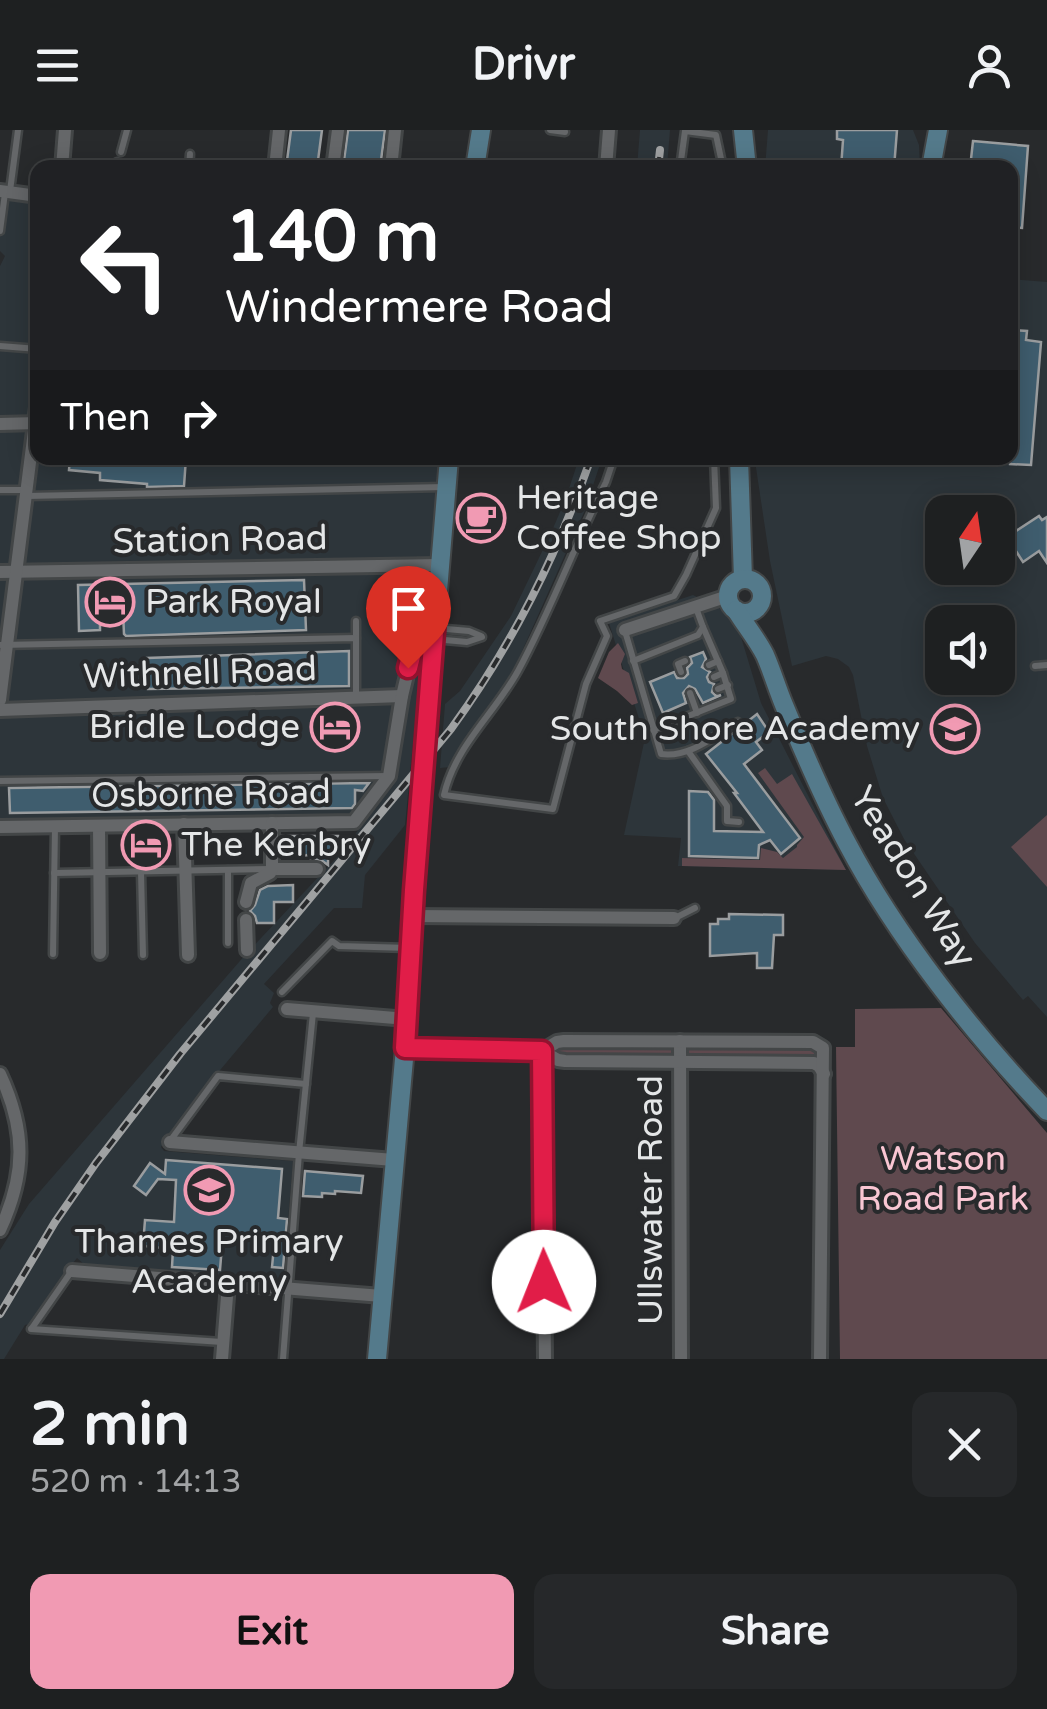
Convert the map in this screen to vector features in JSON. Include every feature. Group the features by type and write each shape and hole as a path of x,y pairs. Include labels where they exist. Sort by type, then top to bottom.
{"street":[{"path":"63,160 65,130"},
{"path":"277,160 279,130"},
{"path":"334,160 338,130"},
{"path":"392,160 396,130"},
{"path":"606,160 608,130"},
{"path":"743,130 746,160"},
{"path":"756,130 756,160"},
{"path":"922,130 932,160"},
{"path":"933,160 938,130"},
{"path":"934,160 949,130"},
{"path":"477,160 482,131"},
{"path":"5,192 30,195"},
{"path":"0,424 30,423"},
{"path":"0,700 3,645 17,572 30,465"},
{"path":"377,1359 405,1048 448,465"},
{"path":"739,465 743,579"},
{"name":"Station Road","path":"0,572 440,565"},
{"path":"625,630 695,607 732,603 746,612 756,608 762,594 753,581 743,579 730,586 732,603"},
{"name":"Yeadon Way","path":"762,594 764,653"},
{"name":"Yeadon Way","path":"732,603 764,653 824,798 876,892 1000,1062 1047,1111"},
{"path":"390,771 415,640 436,607"},
{"name":"Withnell Road","path":"0,710 402,696"},
{"name":"Osborne Road","path":"0,827 354,822 390,771"},
{"path":"246,902 251,883 272,869 272,823"},
{"path":"184,824 188,955"},
{"path":"99,826 100,952"},
{"path":"272,869 317,869"},
{"path":"412,916 674,918"},
{"path":"246,920 247,950"},
{"path":"288,1010 407,1019"},
{"path":"542,1051 564,1040 818,1043 824,1051 820,1359"},
{"name":"Ullswater Road","path":"680,1041 681,1359"},
{"path":"405,1048 542,1051 558,1060 814,1063 824,1074"},
{"path":"542,1051 545,1359"},
{"path":"0,1074 17,1120 20,1146 19,1177 0,1230"},
{"path":"170,1142 394,1160"},
{"path":"72,1271 382,1296"},
{"path":"222,1359 228,1284"}],"lane":[{"path":"0,232 18,130"},
{"path":"121,152 127,130"},
{"path":"550,130 564,132"},
{"path":"681,160 685,130 716,135 721,160"},
{"path":"189,160 190,154"},
{"path":"0,346 30,348"},
{"path":"612,465 516,674 448,774 444,795 552,809 586,684 606,636 600,621 674,596 716,508 714,465"},
{"path":"0,490 26,493 446,487"},
{"path":"653,730 731,698 695,607"},
{"path":"356,621 356,698"},
{"path":"633,660 698,635 703,627"},
{"path":"625,630 661,754 674,756 688,751 738,722"},
{"path":"469,631 482,637 468,642 433,634 469,631"},
{"path":"3,645 356,638"},
{"path":"704,654 713,650"},
{"path":"681,672 678,664 685,661"},
{"path":"708,665 718,661"},
{"path":"1035,666 1047,665"},
{"path":"714,676 723,673"},
{"path":"718,689 728,685"},
{"path":"694,696 698,712"},
{"path":"688,751 727,806 727,821 739,822"},
{"path":"0,781 390,771"},
{"path":"53,954 54,826"},
{"path":"54,873 272,869"},
{"path":"228,870 228,943"},
{"path":"141,872 143,955"},
{"path":"674,918 695,908"},
{"path":"282,992 332,941 339,946 410,948"},
{"path":"283,1359 314,1012"},
{"path":"170,1142 218,1076 306,1084"},
{"path":"72,1271 31,1328 223,1342"}],"shaded area":[{"path":"640,130 670,130 668,160 638,160"},
{"path":"768,130 913,130 919,145 920,160 766,160"},
{"path":"7,192 30,196 30,465 440,465 405,825 365,875 362,908 334,908 264,984 274,993 270,1003 273,1007 161,1147 164,1151 293,1161 283,1280 85,1265 77,1258 4,1359 0,1359 0,1250 29,1204 246,954 339,855 395,783 358,825 0,827 0,266 5,256 0,251"},
{"name":"South Shore Academy","path":"1018,280 1047,282 1047,1017 1028,996 1023,1000 975,943 904,839 883,798 849,667 826,656 792,666 756,465 1018,465"},
{"path":"577,465 600,465 585,510 515,667 450,767 440,768 445,704 460,691 511,616 566,498"},
{"path":"693,595 719,608 738,627 761,703 846,870 678,866 681,838 624,835 645,738 609,623"}],"green space":[{"path":"618,643 625,654 622,669 629,673 638,703 632,705 598,678 609,652"},
{"path":"765,768 777,784 792,774 846,870 682,866 682,858 760,860 761,848 783,858 797,847 804,837 758,773"},
{"path":"1047,815 1047,887 1011,847"},
{"name":"Watson Road Park","path":"941,1008 1047,1133 1047,1359 840,1359 836,1047 855,1047 855,1009"},
{"path":"557,1042 818,1043 822,1069 565,1061 542,1051"}],"building":[{"path":"291,130 322,130 318,160 287,160"},
{"path":"348,130 385,130 381,160 344,160"},
{"path":"837,130 897,130 895,160 842,160 843,140 837,139"},
{"path":"973,141 1028,146 1022,228 1018,228 1018,160 971,160"},
{"path":"1018,330 1027,331 1026,340 1041,342 1031,465 1018,464"},
{"path":"69,465 186,465 184,486 147,487 100,480 100,473 69,470"},
{"path":"1039,516 1042,520 1047,517 1047,563 1039,551 1023,562 1015,550 1015,532"},
{"path":"304,580 306,630 126,636 123,611 100,612 100,630 79,631 78,585"},
{"path":"349,651 349,686 148,689 147,658"},
{"path":"703,652 706,659 702,667 710,672 707,677 714,684 712,692 721,695 703,703 689,686 683,693 686,703 663,713 650,682 674,672 677,678 684,678 692,663 690,657"},
{"path":"757,714 769,732 756,742 762,750 744,764 800,838 781,854 770,840 759,845 758,858 689,856 689,791 708,792 714,800 714,831 763,832 706,754"},
{"path":"369,783 363,791 355,790 352,808 10,813 9,788"},
{"path":"282,836 338,836 338,854 328,854 328,865 311,859 310,855 282,856"},
{"path":"293,885 293,902 274,902 274,923 257,923 250,911 260,890"},
{"path":"729,914 783,915 783,935 774,935 772,968 757,968 757,953 710,956 710,924 729,919"},
{"path":"166,1160 282,1169 278,1218 287,1219 283,1268 272,1267 275,1236 223,1233 220,1270 172,1267 173,1249 143,1246 145,1220 174,1222 176,1180 158,1179 146,1195 134,1186 150,1163 165,1174"},
{"path":"305,1171 363,1176 361,1193 335,1191 322,1193 322,1197 303,1196"}],"railway":[{"path":"659,160 660,150"},
{"path":"0,1314 55,1222 180,1054 451,729 494,665 531,599 588,465"}],"place":[{"name":"Heritage Coffee Shop","path":"481,518"},
{"name":"Park Royal","path":"110,602"},
{"name":"Bridle Lodge","path":"335,727"},
{"name":"South Shore Academy","path":"955,729"},
{"name":"The Kenbry","path":"146,845"},
{"name":"Thames Primary Academy","path":"209,1190"}],"route":[{"path":"408,668 415,640 436,607 405,1048 542,1051 544,1282"}]}
